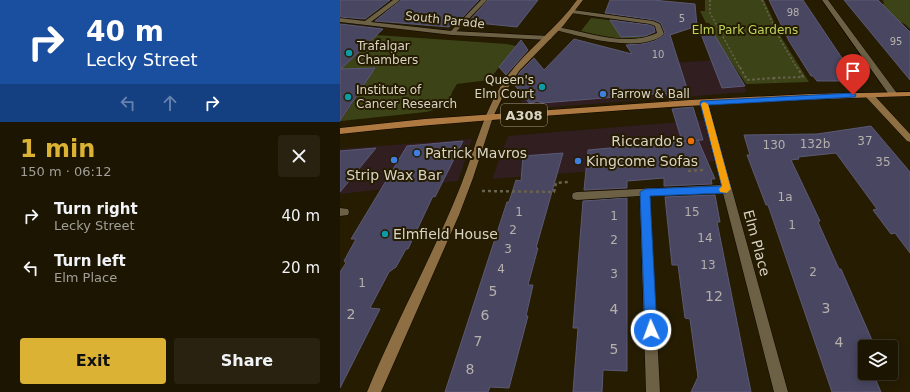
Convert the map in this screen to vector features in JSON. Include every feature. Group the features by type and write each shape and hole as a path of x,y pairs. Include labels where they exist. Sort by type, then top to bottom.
{"main road":[{"name":"A308","path":"340,131 490,117 704,103 910,94"}],"street":[{"path":"367,22 397,0"},
{"path":"452,33 484,0"},
{"path":"374,392 464,191 500,93 512,75 558,29 573,12 580,0"},
{"path":"825,0 893,94"},
{"path":"558,29 609,40 655,38 661,34 658,25 651,22 573,12"},
{"name":"South Parade","path":"340,20 452,33 549,38"},
{"path":"869,95 910,138"},
{"name":"Elm Place","path":"704,103 781,392"},
{"path":"577,196 727,189"},
{"path":"645,192 653,392"}],"path":[{"path":"710,0 710,13 747,80 803,77 781,41 762,0"},
{"path":"773,78 776,86"},
{"path":"464,191 554,192 556,183"}],"shaded area":[{"path":"729,59 747,92 527,109 516,94 538,69 569,78 587,69"},
{"path":"704,120 719,161 492,179 508,136"},
{"path":"472,139 458,181 340,194 340,149"}],"green space":[{"name":"Elm Park Gardens","path":"705,0 764,0 781,37 809,82 746,84 710,30 714,29 709,23 706,23 700,11 705,11"},
{"path":"883,0 910,0 910,29 905,24 856,4 884,4"},
{"path":"591,18 650,25 655,30 649,35 631,39 609,37 581,31"},
{"path":"376,35 507,44 516,46 489,80 457,84 452,92 448,106 426,112 341,121 375,68 341,69"}],"building":[{"path":"340,0 390,0 365,19 340,17"},
{"path":"401,0 479,0 459,21 456,20 449,27 375,21"},
{"path":"488,0 538,0 517,27 468,22"},
{"path":"610,0 653,0 695,4 697,26 670,35 690,98 669,100 666,93 542,103 537,101 530,104 513,83 520,72 534,58 544,70 574,39 632,54 626,45 642,44 654,41 665,34 661,23 654,20 605,13"},
{"path":"769,0 803,0 854,76 851,76 854,81 817,81 813,76 811,76 789,41"},
{"path":"844,0 878,0 910,32 910,80"},
{"path":"610,20 650,25 654,27 655,32 645,36 621,37"},
{"path":"340,24 383,29 341,69 375,68 340,121"},
{"path":"711,29 745,86 722,88 701,34"},
{"path":"521,40 528,50 506,75 499,67"},
{"path":"693,107 703,140 682,141 672,109"},
{"path":"871,126 910,172 910,253 895,233 891,234 873,210 877,209 836,153 798,157 799,159 791,160 820,221 818,222 839,269 841,269 872,340 858,340 858,380 876,380 881,392 832,392 768,205 766,205 747,155 750,155 744,135 817,134"},
{"path":"698,140 715,179 711,179 712,184 664,186 664,178 627,181 627,188 584,190 588,150"},
{"path":"463,141 435,197 433,196 408,249 406,249 396,267 389,272 370,308 380,309 340,388 340,272 346,263 344,261 356,239 351,239 407,146"},
{"path":"376,148 340,192 340,151"},
{"path":"563,153 536,248 538,248 528,285 533,285 526,316 528,316 509,388 490,387 488,392 445,392 507,202 509,202 516,180 521,181 523,156"},
{"path":"715,195 720,222 717,222 751,392 691,392 698,377 690,319 685,318 678,265 672,265 665,197"},
{"path":"627,198 627,371 603,370 602,392 573,392 578,328 573,328 583,201"}],"slow traffic":[{"path":"704,104 727,189 723,189"}],"place":[{"name":"Trafalgar Chambers","path":"349,53"},
{"name":"Queen's Elm Court","path":"542,87"},
{"name":"Farrow & Ball","path":"603,94"},
{"name":"Institute of Cancer Research","path":"348,97"},
{"name":"Riccardo's","path":"691,141"},
{"name":"Patrick Mavros","path":"417,153"},
{"name":"Strip Wax Bar","path":"394,160"},
{"name":"Kingcome Sofas","path":"578,161"},
{"name":"Elmfield House","path":"385,234"}],"route":[{"path":"651,330 645,192 727,189 704,103 811,96 853,95"}]}
